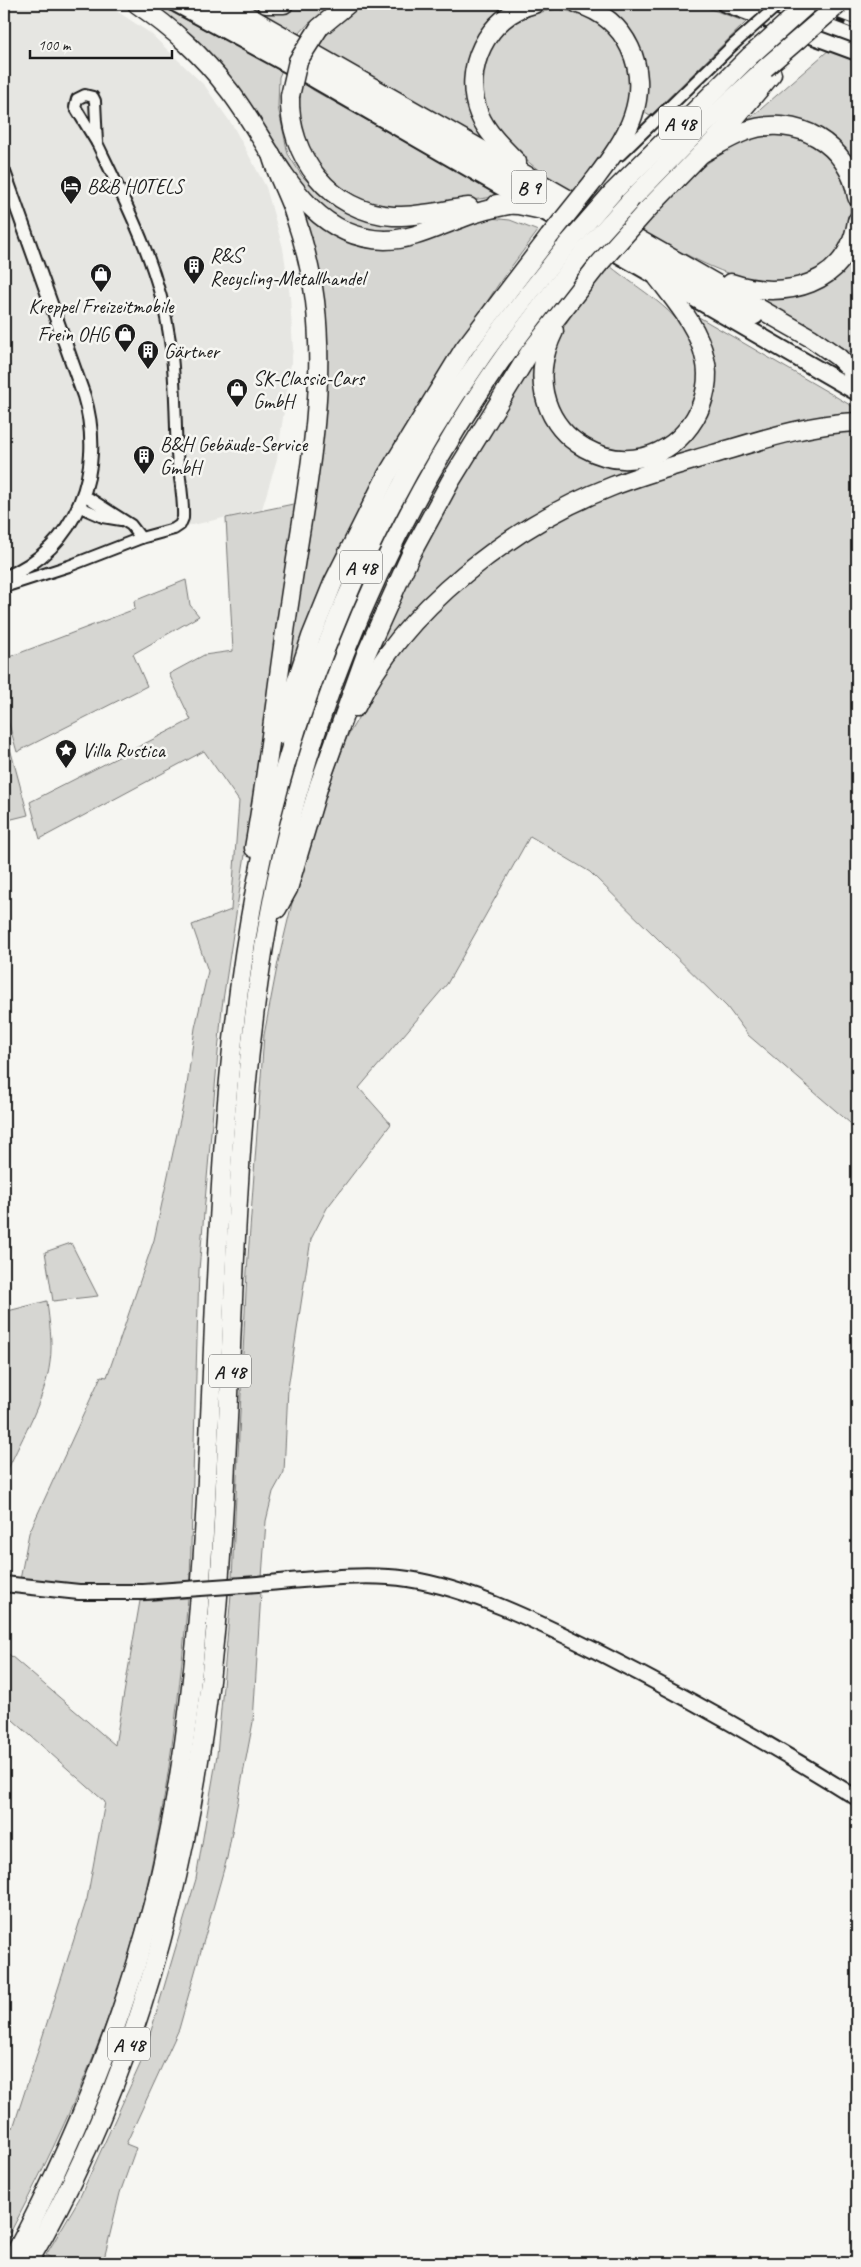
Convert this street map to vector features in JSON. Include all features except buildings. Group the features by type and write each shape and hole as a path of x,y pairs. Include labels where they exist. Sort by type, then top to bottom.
{"highway":[{"path":"137,4 177,33 207,64 239,103 271,154 309,207 327,221 361,236 386,240 412,236 472,214 509,204"},
{"name":"B 9","path":"177,4 241,38 857,392"},
{"name":"B 9","path":"205,4 855,372"},
{"path":"227,4 695,270 811,338 855,372"},
{"path":"266,4 284,4"},
{"path":"348,4 318,28 298,61 290,96 292,125 302,156 322,183 347,202 369,211 403,216 475,206 509,204 542,210"},
{"path":"534,4 516,10 493,29 478,54 474,97 484,124 498,143 534,178"},
{"path":"269,765 311,637 358,532 383,483 422,415 464,349 598,176 632,118 639,84 638,68 630,46 616,26 603,15 578,4"},
{"name":"A 48","path":"10,2263 52,2181 105,2056 140,1952 171,1824 193,1673 202,1574 220,1187 231,1061 256,884 282,781 313,684 351,590 403,484 452,402 515,310 566,246 613,192 750,56 808,4"},
{"name":"A 48","path":"28,2263 66,2193 90,2143 116,2079 136,2023 177,1881 202,1750 220,1569 234,1267 245,1113 255,1009 267,930 283,852 315,736 344,655 368,596 420,491 474,401 532,318 582,255 629,202 698,131 768,71 839,4"},
{"path":"267,930 288,889 319,785 366,654 411,554 450,482 514,377 548,327 598,265 646,211 731,123 768,71"},
{"path":"701,154 746,131 777,125 793,127 818,137 838,154 852,177 857,197"},
{"path":"249,930 248,883 269,765 278,679 309,465 318,366 317,333 310,274 298,225 271,154"},
{"path":"695,270 751,289 769,291 798,288 812,283 836,265 850,245 857,221"},
{"path":"576,292 554,331 542,363 542,386 549,410 558,426 582,447 613,458 630,459 646,456 671,444 690,426 703,402 707,376 706,359 692,327 657,277"},
{"path":"319,785 359,700 378,669 439,597 475,565 510,540 546,517 581,499 640,476 788,433 835,423 857,422"}],"main road":[{"path":"724,4 857,53"},
{"path":"4,1584 79,1592 143,1592 392,1577 427,1582 465,1595 562,1634 664,1685 750,1732 857,1798"}],"street":[{"path":"598,176 734,44 779,4"},
{"path":"5,582 69,566 141,538 174,529 180,525 184,511 178,456 175,378 170,339 160,291 136,221 97,143"},
{"path":"4,165 6,176 88,408 92,426 92,458 81,500 68,525 46,552 5,582"},
{"path":"81,500 103,517 122,520 135,528 141,538"},
{"path":"855,2263 857,2258"}],"shaded area":[{"path":"4,4 106,4 150,33 205,86 233,126 266,187 283,248 290,296 293,349 277,459 262,509 193,525 170,526 68,564 4,584"},
{"path":"151,4 156,4 282,70 279,77 278,107 288,154 302,176 317,191 342,208 426,220 429,227 407,232 371,232 328,216"},
{"path":"301,4 335,4 309,23 299,34 261,13 264,8 277,9"},
{"path":"366,4 521,4 472,58 497,150 314,43 343,13"},
{"path":"593,4 697,4 746,22 650,116 640,110 645,82"},
{"path":"559,9 592,17 618,40 631,71 629,109 610,144 573,192 534,166 515,150 499,131 487,111 482,89 483,67 500,36 522,19 540,12"},
{"path":"830,49 857,59 857,181 820,134 739,128"},
{"path":"297,78 313,90 501,196 406,209 379,207 343,192 311,159 299,130"},
{"path":"774,133 800,139 818,147 834,163 847,189 850,204 846,233 840,246 818,270 793,280 776,282 744,278 698,260 661,242 640,229 700,169 734,146 753,138"},
{"path":"297,200 344,235 453,227 490,218 510,220 538,231 502,279 418,406 366,497 284,691 325,383"},
{"path":"857,239 857,356 748,293 791,293"},
{"path":"610,266 657,301 678,321 694,346 699,364 696,395 683,423 662,441 636,449 609,448 583,437 564,418 553,391 555,356 559,337 582,299 597,279"},
{"path":"685,309 857,409 857,419 700,455 496,545 360,692 391,609 428,533 541,351 555,428 642,461 710,393"},
{"path":"857,429 857,1129 748,1035 727,1007 590,872 530,836 447,984 359,1088 391,1124 327,1208 311,1239 288,1388 284,1472 273,1492 266,1521 262,1577 232,1578 247,1271 264,1035 278,962 303,857 347,737 384,673 405,645 444,603 479,570 513,545 584,506 643,483 814,434"},
{"path":"298,503 222,1007 199,1270 190,1581 115,1587 20,1580 29,1533 101,1376 107,1377 154,1240 186,1092 195,1028 208,971 192,925 231,910 239,801 204,751 40,839 30,802 191,720 169,674 204,655 233,651 226,518"},
{"path":"186,580 190,605 199,616 133,654 147,686 17,752 4,707 4,659 135,609 134,601"},
{"path":"4,726 28,815 4,821"},
{"path":"71,1243 98,1296 53,1301 45,1252"},
{"path":"47,1301 51,1347 48,1375 33,1417 8,1469 4,1470 4,1312"},
{"path":"261,1592 253,1722 227,1858 179,2029 126,2144 136,2148 120,2193 103,2263 60,2263 46,2255 79,2199 143,2058 196,1879 217,1755 231,1594"},
{"path":"188,1598 169,1767 155,1850 135,1933 111,2010 81,2086 47,2161 10,2233 4,2229 4,2124 13,2128 87,1899 105,1802 4,1712 4,1650 115,1745 140,1601"}],"railway":[{"path":"795,4 857,28"}],"place":[{"name":"B&B HOTELS","path":"71,205"},
{"name":"R&S Recycling-Metallhandel","path":"194,285"},
{"name":"Kreppel Freizeitmobile","path":"101,293"},
{"name":"Frein OHG","path":"125,353"},
{"name":"Gärtner","path":"148,370"},
{"name":"SK-Classic-Cars GmbH","path":"237,408"},
{"name":"B&H Gebäude-Service GmbH","path":"144,475"},
{"name":"Villa Rustica","path":"66,769"}]}
